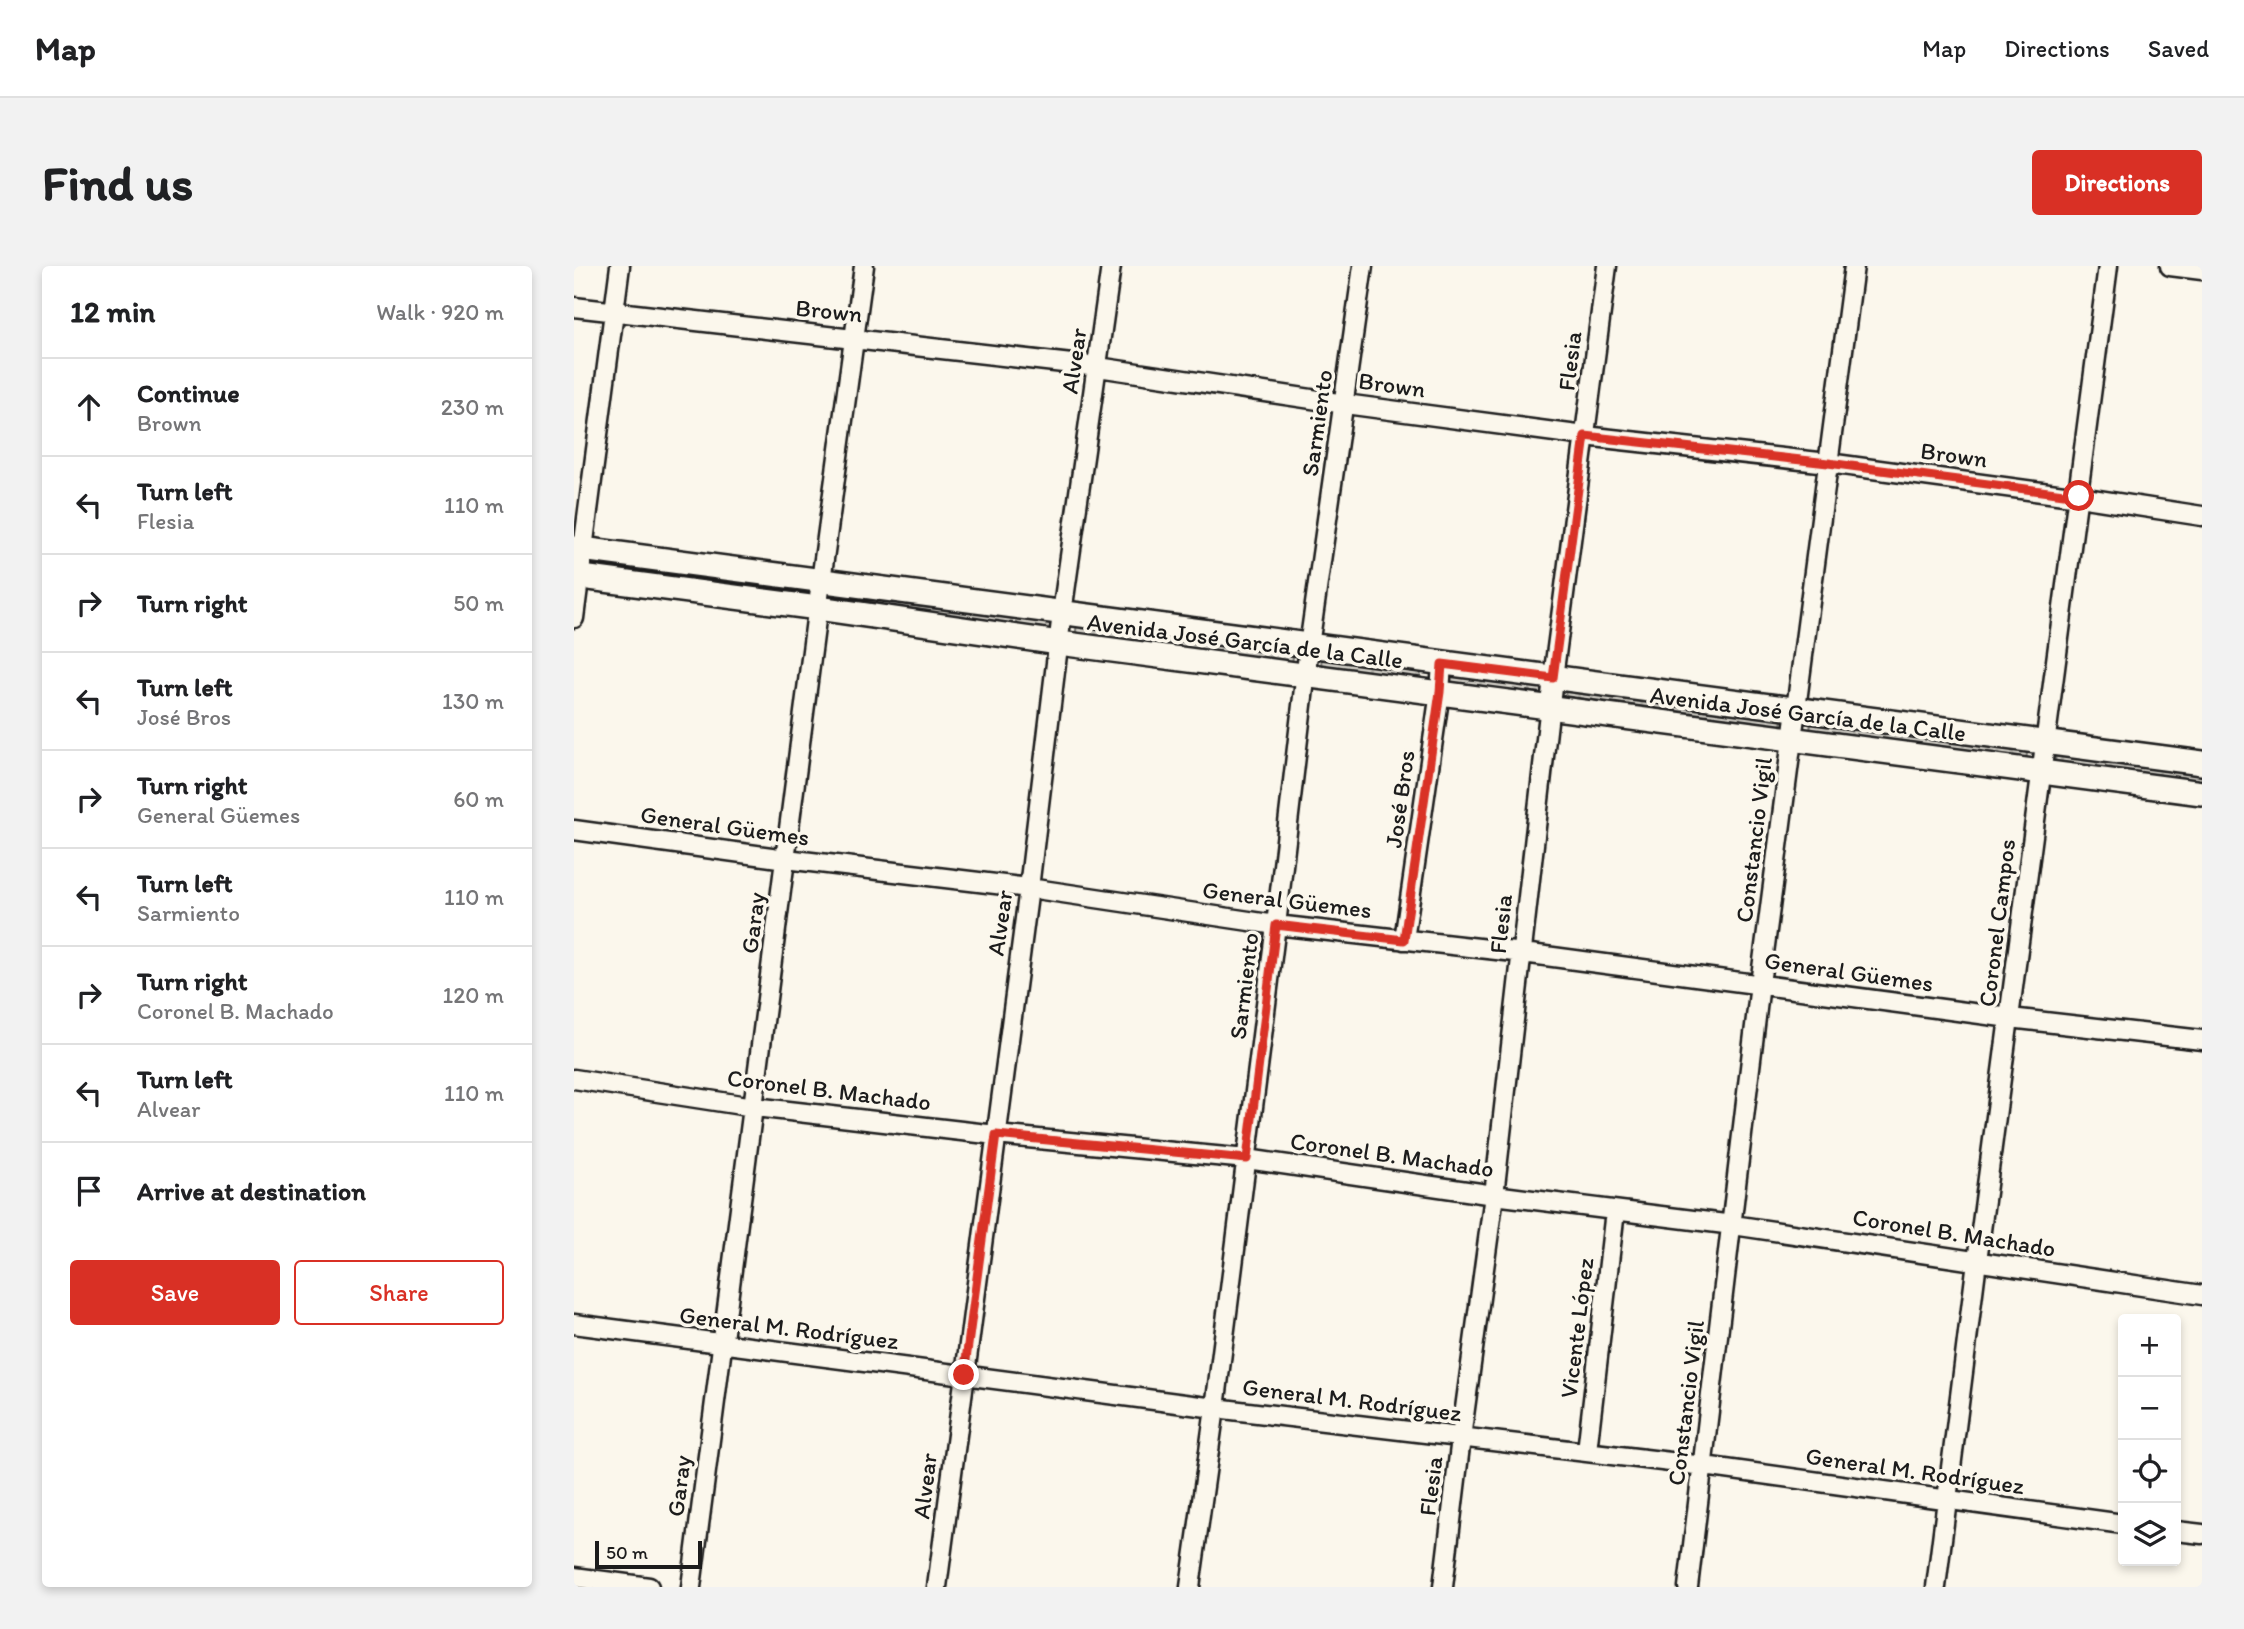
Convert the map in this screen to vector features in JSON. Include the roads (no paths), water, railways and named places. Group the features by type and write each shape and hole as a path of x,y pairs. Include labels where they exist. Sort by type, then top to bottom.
{"main road":[{"name":"Avenida José García de la Calle","path":"579,549 2202,764"},
{"name":"Avenida José García de la Calle","path":"577,577 2202,793"}],"street":[{"path":"574,618 579,549 621,266"},
{"name":"Garay","path":"691,1587 864,266"},
{"name":"Alvear","path":"937,1587 1030,888 1062,613 1111,266"},
{"name":"Sarmiento","path":"1190,1587 1216,1408 1305,675 1363,266"},
{"name":"Flesia","path":"1443,1587 1494,1195 1553,678 1607,266"},
{"name":"Constancio Vigil","path":"1688,1587 1760,984 1854,266"},
{"name":"Coronel Campos","path":"1936,1587 2108,266"},
{"path":"2170,266 2202,270"},
{"name":"Brown","path":"574,307 1098,367 1345,404 1585,436 1828,463 2079,496 2202,516"},
{"name":"José Bros","path":"1404,940 1442,664"},
{"name":"General Güemes","path":"574,830 1030,888 1276,925 1523,953 2010,1018 2202,1040"},
{"name":"Coronel B. Machado","path":"574,1079 754,1107 996,1135 1247,1159 1494,1195 1732,1225 2202,1295"},
{"name":"Vicente López","path":"1587,1451 1615,1211"},
{"name":"General M. Rodríguez","path":"574,1324 1216,1408 1587,1451 2118,1523"},
{"path":"2181,1532 2202,1534"},
{"path":"574,1577 649,1587"}]}
